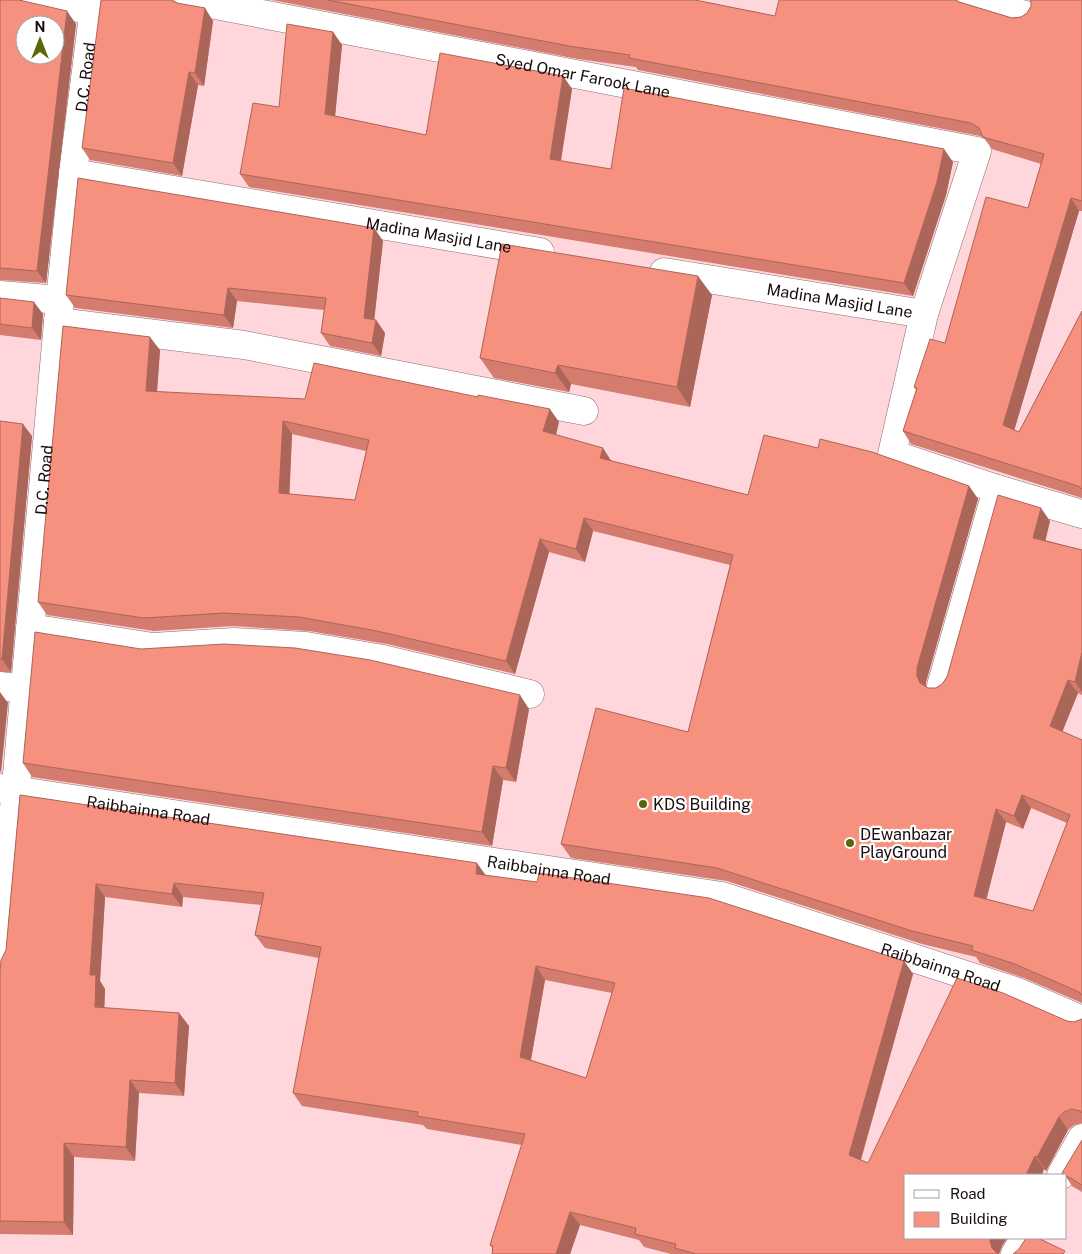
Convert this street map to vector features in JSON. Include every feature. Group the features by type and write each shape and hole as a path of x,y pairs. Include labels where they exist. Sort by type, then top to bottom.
{"street":[{"path":"36,0 94,5"},
{"name":"Syed Omar Farook Lane","path":"189,0 977,151 924,314"},
{"path":"972,0 1026,15"},
{"name":"D.C. Road","path":"0,962 12,687 30,628 73,173 94,5"},
{"name":"Madina Masjid Lane","path":"73,173 565,256"},
{"name":"Madina Masjid Lane","path":"642,269 924,314"},
{"path":"0,295 59,311 584,411"},
{"path":"924,314 892,454 997,489 1082,514"},
{"path":"941,686 997,489"},
{"path":"30,628 153,647 234,642 306,646 383,659 530,694"},
{"name":"Raibbainna Road","path":"7,789 722,896 1018,992 1082,1020"},
{"path":"1062,1174 1082,1138"},
{"path":"1015,1254 1025,1239"}],"building":[{"path":"0,0 19,0 67,11 65,28 65,15 15,15 15,65 61,65 37,271 0,268"},
{"path":"101,0 171,0 177,3 205,8 195,73 189,72 173,163 82,148"},
{"path":"328,0 695,0 775,16 779,0 955,0 1012,18 1021,17 1027,13 1031,6 1031,0 1082,0 1082,201 1071,198 1003,425 1019,432 1082,311 1082,489 1078,486 903,431 917,388 914,387 930,339 945,343 986,197 1028,208 1044,154 983,137 979,128 971,123 629,58 630,55 569,46"},
{"path":"287,24 333,32 325,114 426,135 440,53 563,76 550,159 611,169 624,88 944,149 937,182 904,283 240,174 253,103 279,107"},
{"path":"78,178 374,228 364,318 376,320 372,343 321,333 326,298 228,288 224,315 66,295"},
{"path":"502,244 698,276 677,387 558,365 555,373 480,358"},
{"path":"0,298 34,302 32,328 0,324"},
{"path":"63,326 150,337 146,391 305,399 314,363 478,397 478,395 550,409 543,431 603,448 600,458 748,495 764,435 818,448 820,439 872,452 969,486 917,668 917,676 920,683 928,688 936,688 947,677 998,495 1041,508 1033,538 1082,550 1082,652 1075,682 1068,680 1050,726 1082,740 1082,995 1015,964 971,950 973,946 912,931 717,868 561,844 596,708 688,732 733,555 584,518 576,549 540,539 506,661 377,631 299,617 224,613 144,618 38,602","holes":["283,421 369,440 355,500 279,493","1022,795 1070,815 1033,911 974,896 996,809 1014,816"]},
{"path":"0,421 23,424 2,659 0,659"},
{"path":"35,632 141,649 224,644 295,648 370,660 520,695 506,768 493,766 482,832 23,763"},
{"path":"20,795 477,863 476,874 537,882 539,873 709,898 904,961 849,1155 868,1163 957,978 1003,993 1067,1021 1074,1022 1082,1019 1082,1113 1072,1109 1064,1112 1059,1117 1037,1157 1035,1156 1026,1174 904,1174 904,1239 991,1239 992,1248 998,1254 696,1254 675,1248 676,1244 635,1234 636,1228 570,1212 556,1254 492,1254 493,1246 490,1245 525,1134 417,1116 418,1112 293,1093 321,947 255,935 264,893 174,883 172,894 96,884 90,975 96,975 95,1007 179,1013 175,1083 130,1080 126,1147 64,1143 64,1222 0,1221 1,960 6,950","holes":["536,966 615,983 586,1078 520,1057"]},
{"path":"1082,1140 1082,1185 1067,1176 1067,1174 1062,1173"},
{"path":"1025,1239 1040,1239 1065,1251 1063,1254 1013,1254"}],"place":[{"name":"KDS Building","path":"643,804"},
{"name":"DEwanbazar PlayGround","path":"850,843"}]}
